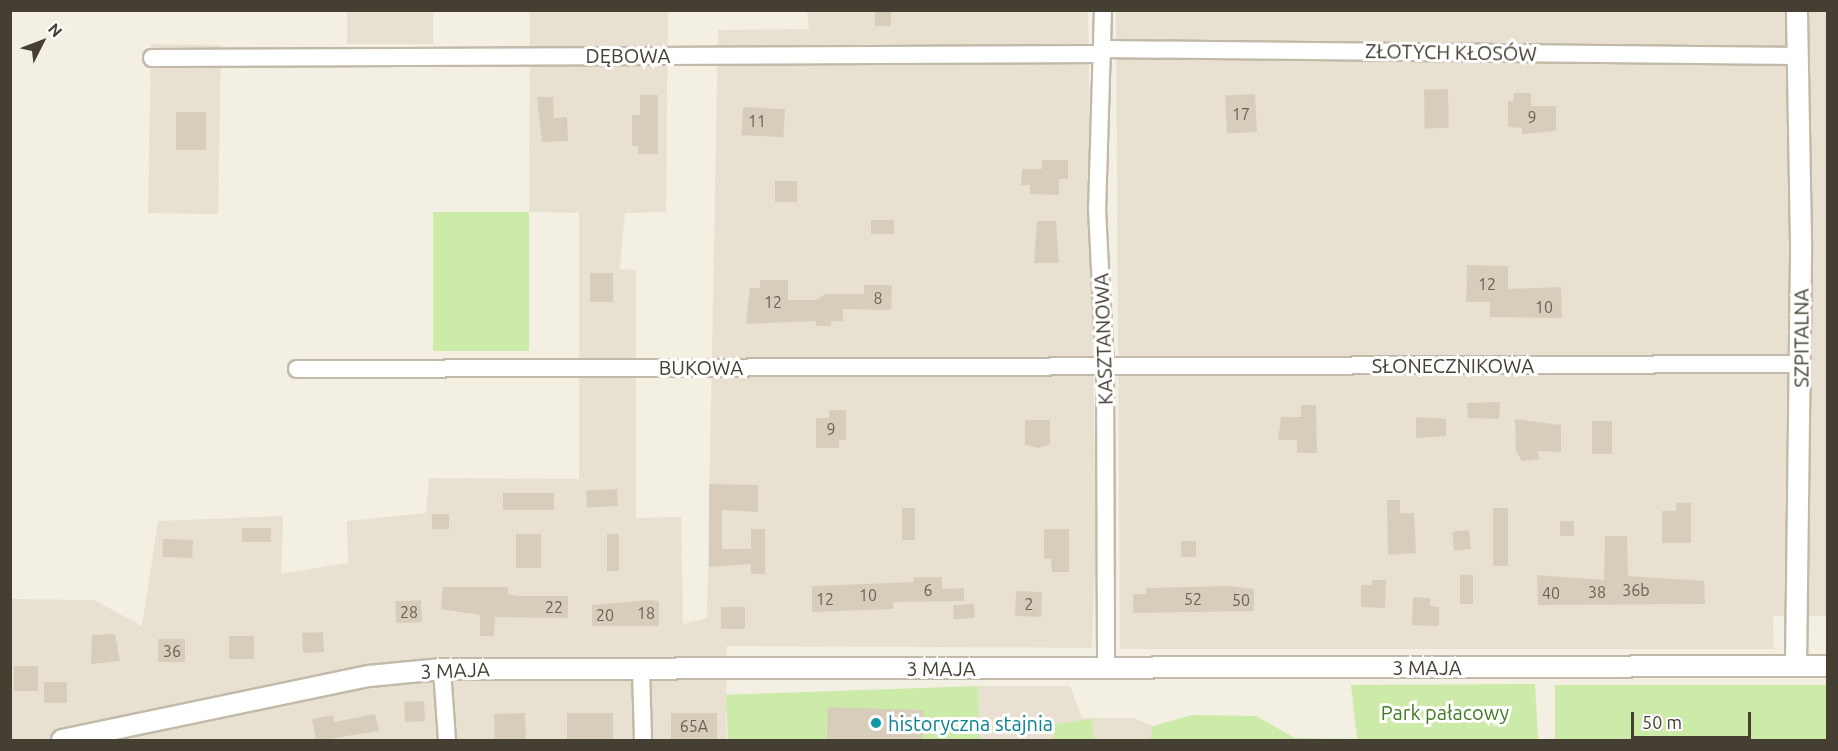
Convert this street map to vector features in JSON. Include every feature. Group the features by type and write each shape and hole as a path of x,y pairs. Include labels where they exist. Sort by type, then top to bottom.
{"street":[{"name":"KASZTANOWA","path":"1103,10 1097,209 1105,365 1106,667"},
{"name":"SZPITALNA","path":"1796,666 1801,364 1797,10"},
{"name":"ZŁOTYCH KŁOSÓW","path":"1103,51 1799,56"},
{"name":"DĘBOWA","path":"152,57 1103,51"},
{"name":"SŁONECZNIKOWA","path":"1105,365 1801,364"},
{"name":"BUKOWA","path":"297,369 1105,365"},
{"name":"3 MAJA","path":"62,741 369,676 442,669 1827,666"},
{"path":"641,668 643,741"},
{"path":"442,669 447,741"}],"shaded area":[{"path":"347,11 433,11 433,44 347,44"},
{"path":"530,11 668,11 666,212 625,213 620,269 636,270 636,518 681,517 683,624 707,618 718,30 809,29 807,11 1088,11 1096,537 1092,648 727,646 726,740 11,740 11,599 94,600 142,626 158,521 283,516 281,574 348,563 347,521 426,513 429,478 579,479 579,213 529,212"},
{"path":"1116,11 1827,11 1827,616 1773,616 1774,649 1120,649"},
{"path":"151,44 221,45 218,214 148,213"},
{"path":"978,686 1070,686 1082,718 1133,718 1153,726 1162,740 980,740"}],"green space":[{"path":"433,212 529,212 529,351 433,351"},
{"name":"Park pałacowy","path":"1535,684 1538,740 1150,740 1153,726 1192,715 1256,716 1295,738 1357,739 1351,685"},
{"path":"1555,685 1827,685 1827,740 1555,740"},
{"path":"978,686 980,740 728,740 726,695"},
{"path":"1092,719 1094,740 1053,740 1056,724"}],"building":[{"path":"875,10 891,10 891,26 875,26"},
{"path":"1424,89 1448,89 1449,128 1425,128"},
{"path":"1514,93 1531,93 1531,106 1556,106 1556,131 1522,134 1522,128 1508,127 1508,101 1513,101"},
{"path":"1255,94 1257,132 1227,134 1225,96"},
{"path":"640,95 658,95 658,154 638,154 638,146 632,146 632,115 640,115"},
{"path":"537,97 553,97 554,118 567,117 568,141 542,142"},
{"path":"743,107 785,109 783,137 742,135"},
{"path":"176,112 206,112 206,150 176,150"},
{"path":"1042,160 1068,160 1068,179 1059,179 1059,195 1030,194 1030,185 1021,185 1022,169 1042,169"},
{"path":"775,181 797,181 797,202 775,202"},
{"path":"871,220 894,220 894,234 871,234"},
{"path":"1037,221 1056,221 1059,263 1034,263"},
{"path":"1467,265 1508,266 1508,289 1561,287 1562,318 1490,317 1490,302 1466,302"},
{"path":"590,273 613,273 613,302 590,302"},
{"path":"760,280 788,280 788,300 816,300 825,294 864,294 864,285 892,285 891,310 843,309 843,321 831,321 831,326 816,326 816,321 746,324 750,288 760,288"},
{"path":"1500,402 1499,419 1468,418 1467,403"},
{"path":"1301,405 1316,405 1317,453 1297,453 1297,440 1278,440 1281,417 1301,417"},
{"path":"829,410 846,410 846,440 839,440 839,448 816,448 816,418 829,418"},
{"path":"1416,417 1446,419 1446,436 1416,438"},
{"path":"1515,419 1561,425 1561,452 1537,451 1540,459 1522,461 1516,451"},
{"path":"1025,420 1050,420 1050,444 1039,448 1025,445"},
{"path":"1592,421 1612,421 1612,454 1592,454"},
{"path":"709,484 758,485 758,512 722,510 722,549 751,549 751,529 765,529 765,574 751,574 751,564 709,567"},
{"path":"617,489 618,506 587,508 586,491"},
{"path":"503,493 554,493 554,510 503,510"},
{"path":"1387,500 1400,500 1400,513 1414,513 1416,553 1388,555"},
{"path":"1676,503 1691,503 1691,543 1662,543 1662,511 1676,511"},
{"path":"902,508 915,508 915,540 902,540"},
{"path":"1493,508 1508,508 1508,566 1493,566"},
{"path":"432,514 449,514 449,529 432,529"},
{"path":"1560,521 1574,521 1574,536 1560,536"},
{"path":"242,528 271,528 271,542 242,542"},
{"path":"1044,529 1069,529 1069,572 1052,572 1051,559 1044,559"},
{"path":"1469,530 1471,549 1454,551 1452,532"},
{"path":"516,534 541,534 541,568 516,568"},
{"path":"607,534 619,534 619,571 607,571"},
{"path":"1605,536 1627,536 1628,576 1704,581 1705,604 1538,605 1537,575 1604,580"},
{"path":"163,539 193,540 192,558 162,557"},
{"path":"1181,541 1196,541 1196,557 1181,557"},
{"path":"1460,575 1473,575 1473,604 1460,604"},
{"path":"914,577 942,577 942,589 964,588 964,601 893,602 893,609 812,612 812,586 914,582"},
{"path":"1372,580 1386,580 1385,608 1361,607 1361,585 1372,585"},
{"path":"1228,586 1254,589 1254,611 1133,613 1133,594 1146,594 1146,588"},
{"path":"443,587 508,587 508,594 518,596 568,596 568,618 495,617 494,636 480,636 480,615 441,609"},
{"path":"1016,591 1042,592 1041,617 1015,616"},
{"path":"1413,597 1430,598 1430,606 1439,607 1439,626 1412,625"},
{"path":"421,600 422,622 396,623 395,601"},
{"path":"659,601 659,626 592,626 592,605"},
{"path":"974,604 975,618 954,619 953,605"},
{"path":"721,607 745,607 745,629 721,629"},
{"path":"323,632 324,652 303,653 302,633"},
{"path":"115,634 120,661 91,664 92,635"},
{"path":"229,636 254,636 254,659 229,659"},
{"path":"158,639 185,639 185,662 158,662"},
{"path":"14,666 38,666 38,691 14,691"},
{"path":"44,682 67,682 67,703 44,703"},
{"path":"424,701 425,721 405,722 404,702"},
{"name":"historyczna stajnia","path":"828,707 924,710 923,740 827,740"},
{"path":"525,713 526,740 495,740 494,714"},
{"path":"567,713 613,713 613,740 567,740"},
{"path":"671,713 717,713 717,740 671,740"},
{"path":"375,714 379,731 316,741 312,719 333,715 334,722"}],"place":[{"name":"historyczna stajnia","path":"876,723"}]}
